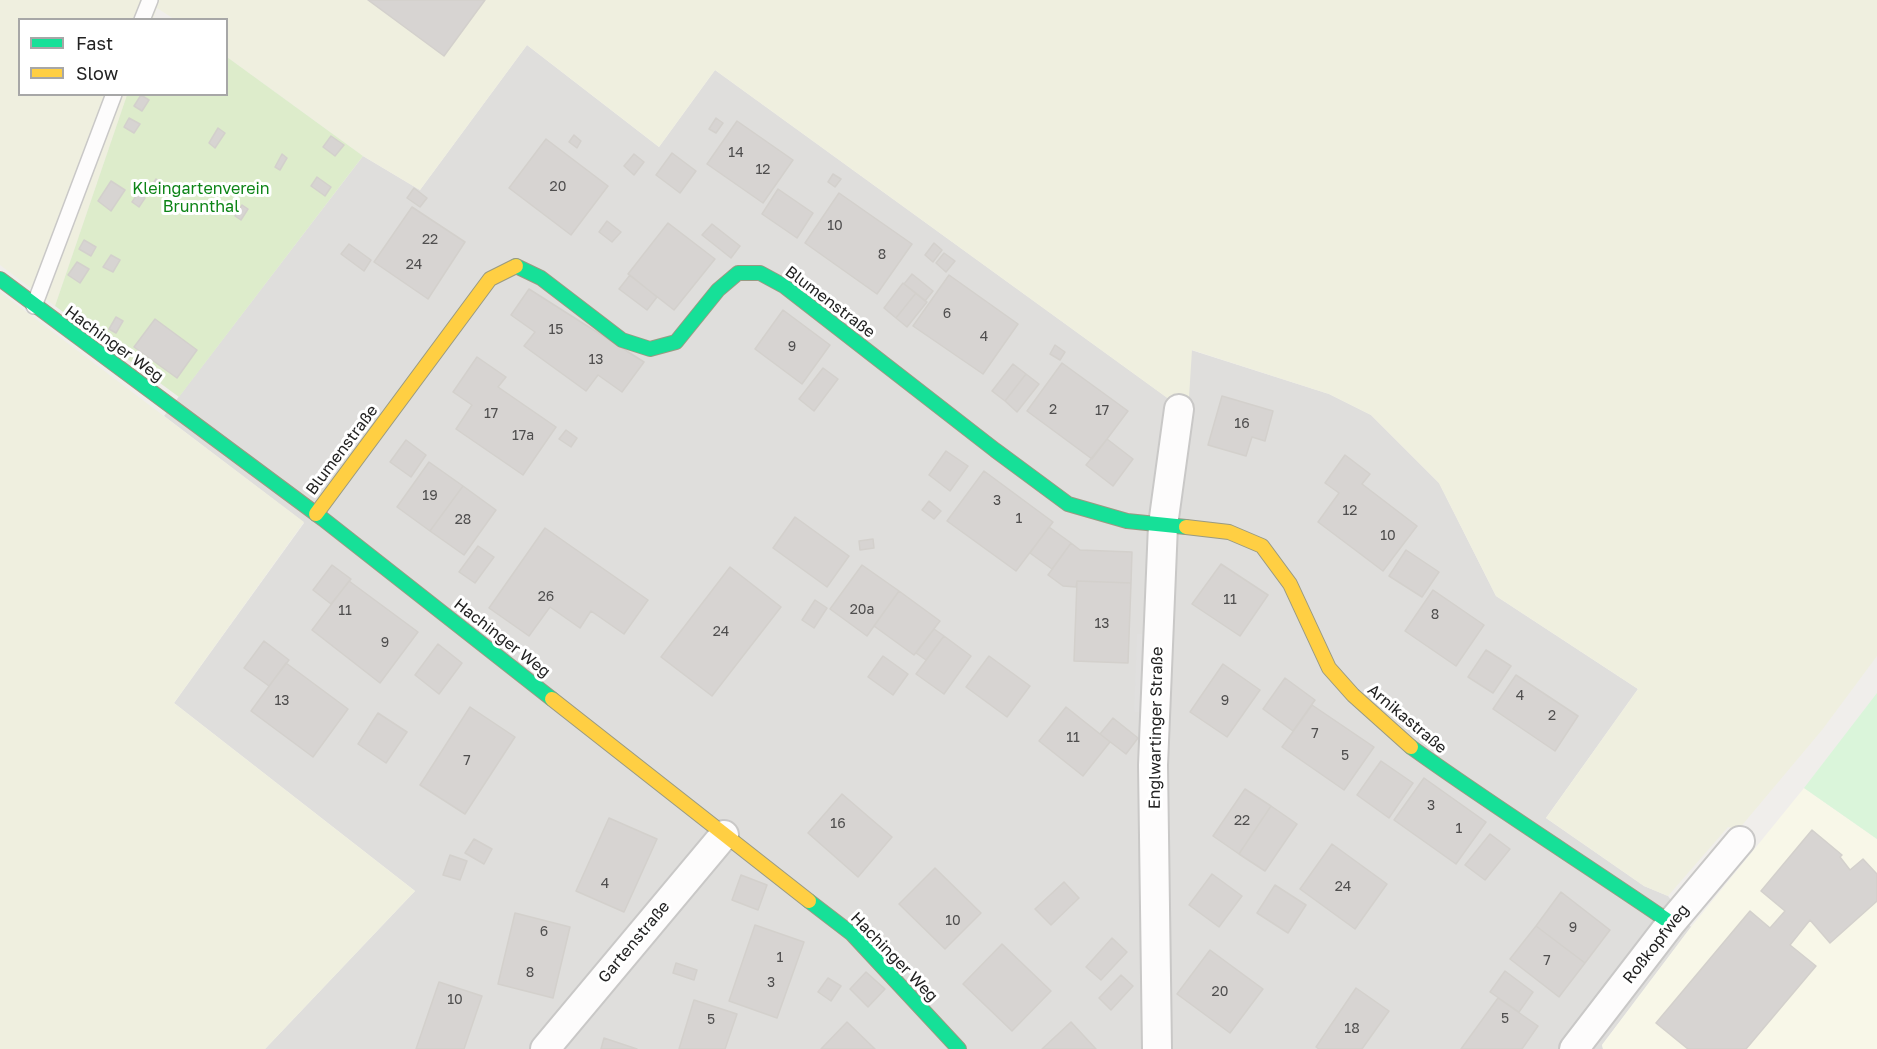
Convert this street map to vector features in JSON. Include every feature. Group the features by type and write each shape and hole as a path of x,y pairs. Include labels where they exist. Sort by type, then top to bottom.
{"street":[{"name":"Blumenstraße","path":"316,514 490,279 515,265 541,278 622,340 650,349 676,342 718,290 738,273 760,273 784,286 994,450 1068,504 1127,521 1162,525"},
{"name":"Hachinger Weg","path":"0,279 316,514 852,934 959,1049"},
{"name":"Englwartinger Straße","path":"1157,1049 1154,765 1162,525 1179,409"},
{"name":"Arnikastraße","path":"1162,525 1229,532 1262,546 1290,584 1329,668 1353,695 1404,742 1471,790 1565,850 1671,923"},
{"name":"Gartenstraße","path":"545,1049 724,835"},
{"name":"Roßkopfweg","path":"1574,1049 1671,923 1740,840"}],"lane":[{"path":"143,18 150,0"},
{"path":"34,306 113,96"}],"shaded area":[{"path":"527,45 659,147 715,70 1187,412 1191,350 1329,394 1371,415 1439,483 1496,596 1638,689 1546,818 1644,886 1668,896 1691,927 1602,1045 1603,1049 265,1049 415,891 174,703 304,523 164,416 363,156 420,190"},
{"path":"1137,634 1147,634 1144,712 1134,712"},
{"path":"1804,788 1877,839 1877,1049 1603,1049 1602,1045 1691,927"}],"green space":[{"path":"0,0 1877,0 1877,656 1822,730 1738,830 1728,827 1668,896 1644,886 1546,818 1638,689 1496,596 1439,483 1371,415 1329,394 1192,350 1188,413 715,70 659,147 527,45 420,190 363,156 228,58 228,18 172,18 157,8 153,18 18,18 18,96 127,96 55,306 0,265"},
{"name":"Kleingartenverein Brunnthal","path":"228,58 363,156 179,397 55,306 127,96 228,96"},
{"path":"0,292 304,522 174,703 415,891 265,1049 0,1049"},
{"path":"1877,693 1877,839 1804,788"}],"building":[{"path":"368,0 485,0 444,56"},
{"path":"140,96 149,100 142,111 134,106"},
{"path":"129,118 140,124 134,133 124,127"},
{"path":"716,118 723,123 716,133 709,129"},
{"path":"737,121 793,160 763,203 707,164"},
{"path":"218,128 225,133 215,148 209,143"},
{"path":"574,135 581,141 577,148 569,142"},
{"path":"331,136 344,145 335,156 323,147"},
{"path":"546,139 608,186 571,235 509,188"},
{"path":"672,153 696,171 680,193 656,175"},
{"path":"282,154 287,158 280,170 275,167"},
{"path":"634,154 644,162 634,175 624,166"},
{"path":"833,174 841,179 835,187 828,182"},
{"path":"317,177 331,187 325,196 311,186"},
{"path":"156,179 162,183 156,194 149,190"},
{"path":"111,181 125,190 111,211 98,201"},
{"path":"414,188 427,198 420,207 407,198"},
{"path":"778,189 813,213 797,238 762,214"},
{"path":"138,193 145,198 139,207 132,202"},
{"path":"839,193 912,244 877,294 805,243"},
{"path":"242,205 248,209 241,220 235,216"},
{"path":"412,207 465,242 428,299 374,262"},
{"path":"607,221 621,232 612,242 599,232"},
{"path":"668,223 715,259 674,310 628,274"},
{"path":"712,224 740,246 731,258 702,235"},
{"path":"84,240 96,247 91,256 79,249"},
{"path":"934,243 942,250 933,262 925,255"},
{"path":"349,244 371,260 364,271 341,254"},
{"path":"944,253 955,261 946,272 936,263"},
{"path":"111,255 120,260 113,272 103,267"},
{"path":"77,262 89,269 80,283 68,275"},
{"path":"912,274 933,291 925,301 904,284"},
{"path":"630,275 657,297 647,310 619,289"},
{"path":"949,275 1018,324 983,374 913,326"},
{"path":"903,283 916,293 896,318 884,308"},
{"path":"529,289 644,362 622,392 598,375 586,391 524,346 535,332 511,315"},
{"path":"916,293 927,302 907,327 896,318"},
{"path":"783,310 830,345 802,384 755,349"},
{"path":"116,317 123,321 116,333 109,329"},
{"path":"155,319 197,350 177,378 134,347"},
{"path":"1055,345 1065,352 1060,360 1050,354"},
{"path":"477,357 506,377 498,387 556,427 523,475 456,429 472,405 453,392"},
{"path":"1062,363 1128,411 1092,459 1027,411"},
{"path":"1013,364 1026,374 1005,401 992,391"},
{"path":"823,368 838,379 814,411 799,399"},
{"path":"1026,374 1039,384 1017,412 1005,401"},
{"path":"1222,396 1273,411 1265,441 1252,437 1246,456 1208,445"},
{"path":"566,430 577,438 571,447 559,439"},
{"path":"1107,439 1133,459 1113,486 1086,465"},
{"path":"406,440 426,455 411,477 390,462"},
{"path":"946,451 968,466 950,491 929,475"},
{"path":"1345,455 1370,474 1362,484 1417,526 1383,571 1318,522 1339,493 1325,483"},
{"path":"429,462 463,486 430,531 397,507"},
{"path":"984,471 1053,522 1016,571 947,521"},
{"path":"463,486 496,510 464,555 430,531"},
{"path":"929,501 941,511 934,519 922,510"},
{"path":"795,517 849,556 827,587 773,548"},
{"path":"1049,527 1071,543 1052,569 1030,553"},
{"path":"545,528 648,600 624,634 591,611 580,628 550,607 529,636 489,608"},
{"path":"873,539 874,548 860,550 859,541"},
{"path":"1071,543 1080,550 1132,552 1131,583 1077,581 1076,587 1063,586 1048,575"},
{"path":"478,546 494,557 475,583 459,572"},
{"path":"1406,550 1439,572 1422,597 1389,576"},
{"path":"1221,564 1268,595 1240,636 1192,604"},
{"path":"332,565 351,579 331,604 313,590"},
{"path":"862,565 899,591 867,636 830,609"},
{"path":"730,567 781,607 712,696 661,657"},
{"path":"349,581 418,632 380,683 312,630"},
{"path":"1077,581 1131,583 1128,663 1074,661"},
{"path":"1433,590 1484,625 1456,666 1405,631"},
{"path":"899,591 940,621 914,655 874,626"},
{"path":"815,600 827,608 814,628 802,620"},
{"path":"934,629 944,636 926,660 916,653"},
{"path":"944,636 971,656 944,694 916,674"},
{"path":"264,641 289,660 269,686 244,668"},
{"path":"438,644 462,663 439,694 415,675"},
{"path":"1486,650 1511,666 1493,693 1468,677"},
{"path":"883,656 908,674 893,695 868,677"},
{"path":"989,656 1030,686 1007,717 966,687"},
{"path":"286,663 348,709 313,757 251,711"},
{"path":"1223,664 1260,690 1227,737 1190,712"},
{"path":"1516,675 1578,716 1555,751 1493,709"},
{"path":"1285,678 1315,700 1293,731 1263,709"},
{"path":"1312,705 1374,747 1344,790 1282,747"},
{"path":"470,707 515,737 465,814 420,785"},
{"path":"1066,707 1110,742 1083,776 1039,741"},
{"path":"378,713 407,732 386,763 358,744"},
{"path":"1113,718 1138,738 1126,754 1100,734"},
{"path":"1381,761 1413,783 1389,818 1357,795"},
{"path":"1424,778 1486,822 1456,864 1394,820"},
{"path":"1245,789 1271,806 1239,854 1213,836"},
{"path":"842,794 892,837 858,877 808,833"},
{"path":"1271,806 1297,824 1265,871 1239,854"},
{"path":"609,818 657,839 624,912 576,891"},
{"path":"1812,830 1842,855 1840,857 1850,870 1863,859 1877,874 1877,901 1830,943 1810,920 1790,945 1816,966 1746,1049 1688,1049 1656,1023 1750,911 1770,928 1785,911 1761,891"},
{"path":"1490,834 1510,849 1485,880 1465,865"},
{"path":"474,839 492,849 484,864 465,853"},
{"path":"1332,844 1387,884 1355,929 1300,889"},
{"path":"450,855 467,861 460,880 443,875"},
{"path":"935,868 981,913 945,949 899,904"},
{"path":"1212,874 1242,896 1219,927 1189,905"},
{"path":"741,875 767,885 758,910 732,900"},
{"path":"1064,882 1079,898 1051,925 1035,909"},
{"path":"1275,885 1306,905 1288,933 1257,913"},
{"path":"1561,892 1610,930 1585,963 1536,926"},
{"path":"515,913 570,927 553,998 498,984"},
{"path":"755,925 804,942 777,1018 729,1001"},
{"path":"1536,926 1585,963 1559,997 1510,959"},
{"path":"1112,938 1127,952 1101,980 1086,967"},
{"path":"1002,944 1051,991 1012,1031 963,984"},
{"path":"1210,950 1263,989 1230,1033 1177,994"},
{"path":"676,963 697,970 694,980 673,973"},
{"path":"1505,971 1533,992 1519,1012 1490,992"},
{"path":"866,972 885,989 868,1007 850,989"},
{"path":"1121,975 1133,986 1111,1010 1099,998"},
{"path":"828,978 841,986 831,1001 818,992"},
{"path":"439,982 482,996 464,1049 416,1049"},
{"path":"1356,988 1389,1011 1362,1049 1319,1049 1316,1047"},
{"path":"1498,998 1538,1026 1522,1049 1461,1049"},
{"path":"694,1000 737,1014 725,1049 679,1049"},
{"path":"847,1022 875,1049 821,1049"},
{"path":"1071,1022 1096,1049 1042,1049"},
{"path":"604,1038 637,1049 601,1049"}],"traffic: fast":[{"path":"516,266 541,278 622,340 650,349 676,342 718,290 738,273 760,273 784,286 1068,504 1127,521 1186,527"},
{"path":"0,279 323,519 552,699"},
{"path":"1411,747 1671,923"},
{"path":"809,901 852,934 959,1049"}],"traffic: slow":[{"path":"316,514 490,279 516,266"},
{"path":"1186,527 1229,532 1262,546 1290,584 1329,668 1353,695 1411,747"},
{"path":"552,699 809,901"}]}
